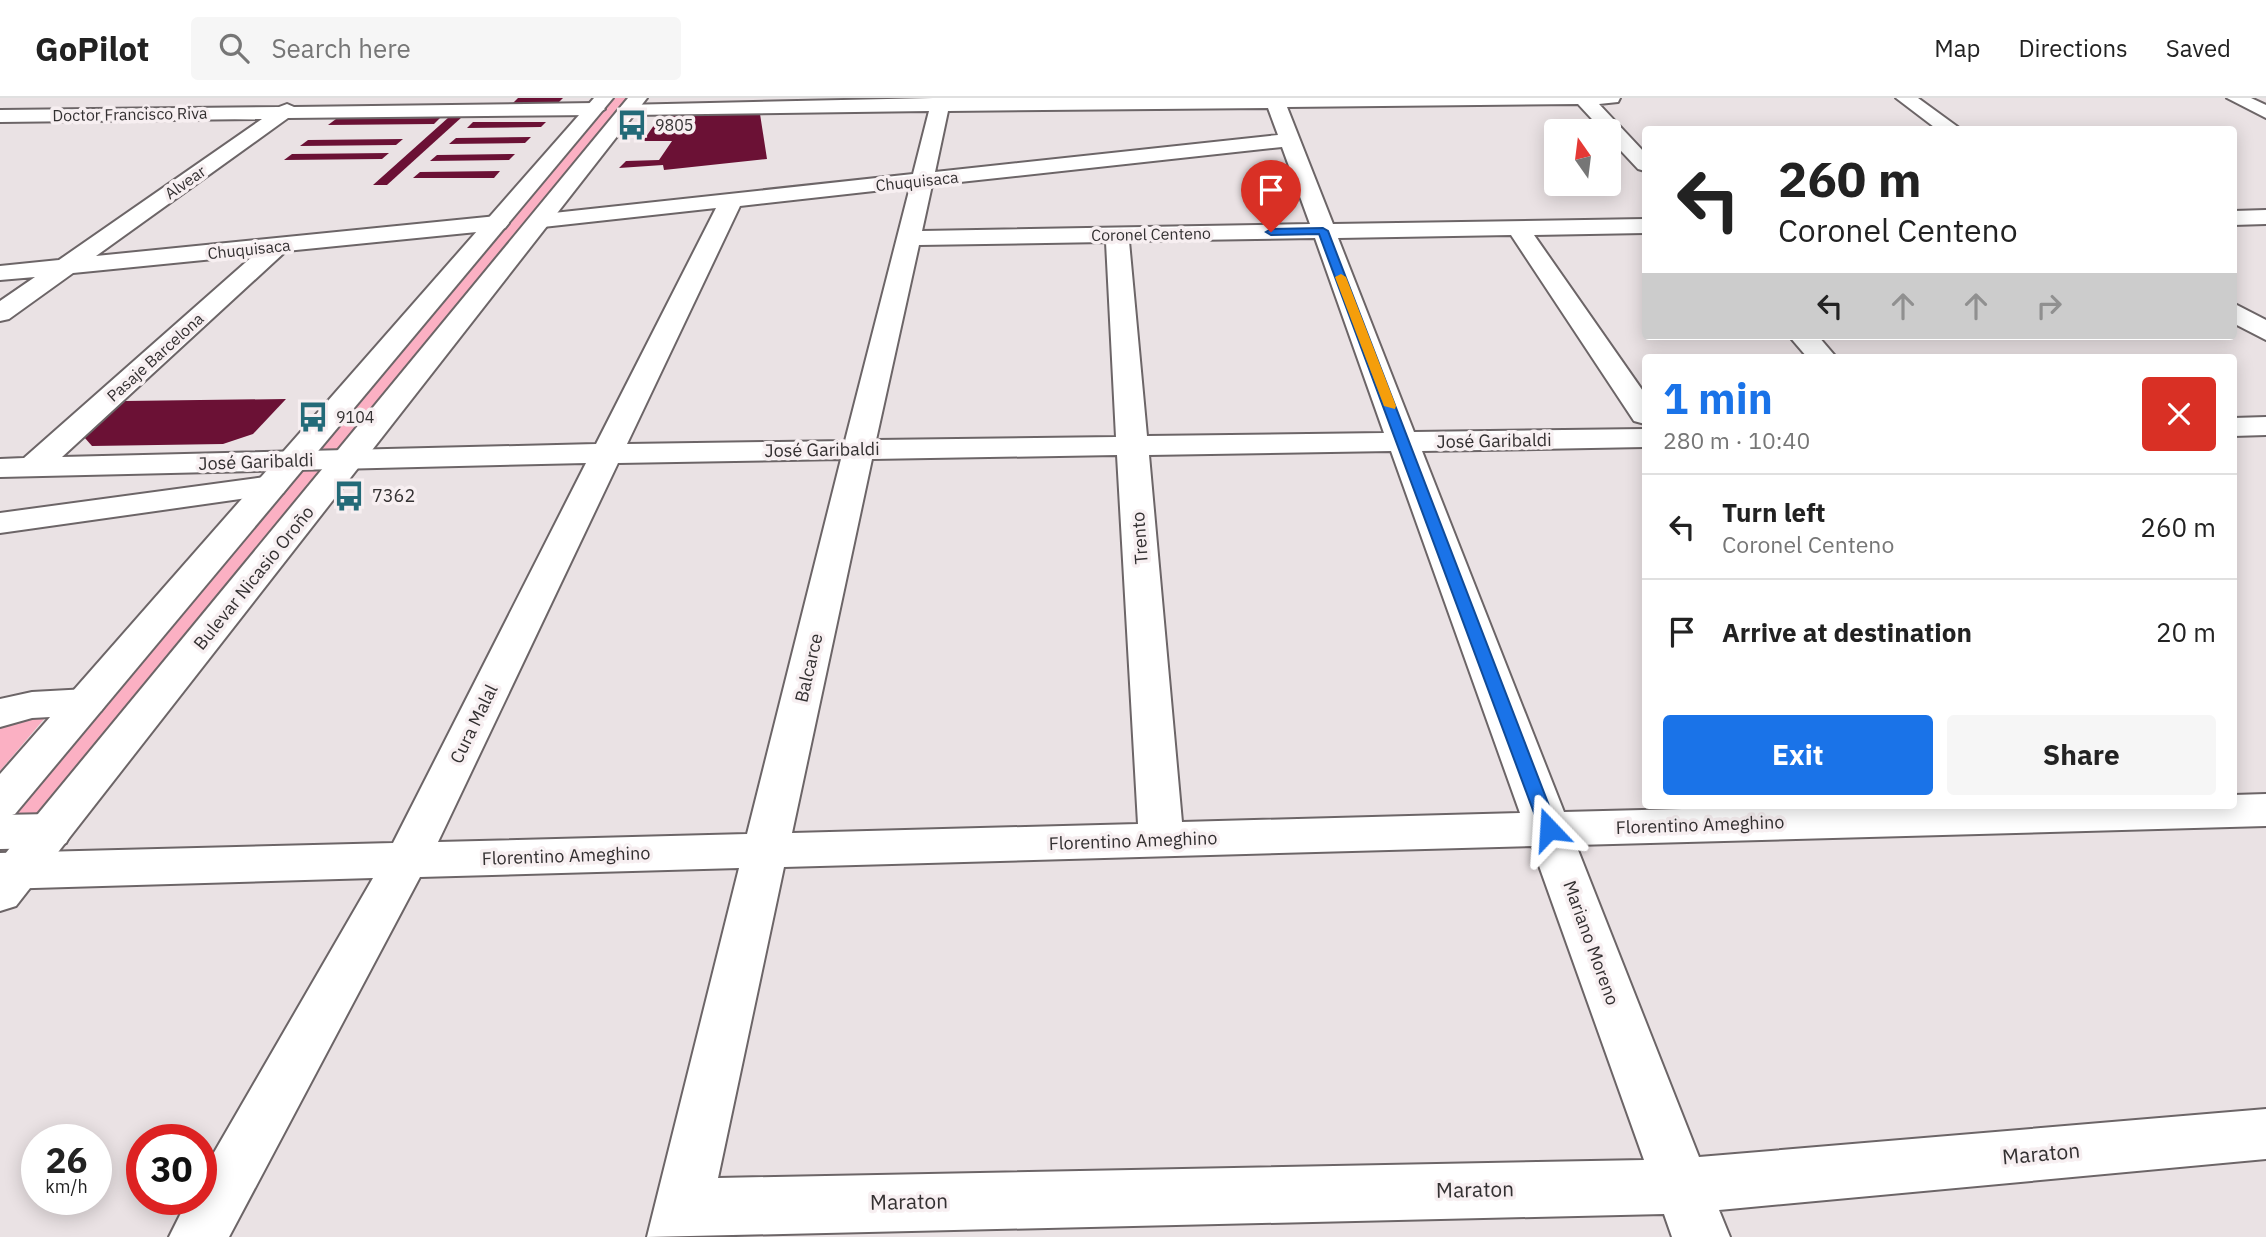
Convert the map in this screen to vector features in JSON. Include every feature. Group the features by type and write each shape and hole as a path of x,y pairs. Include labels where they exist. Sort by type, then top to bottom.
{"street":[{"name":"Alvear","path":"0,313 304,98"},
{"path":"1584,98 1642,162"},
{"path":"634,103 1611,98"},
{"path":"1905,98 1946,126"},
{"path":"2236,98 2266,112"},
{"name":"Mariano Moreno","path":"1275,100 1701,1237"},
{"name":"Balcarce","path":"679,1222 860,449 919,181 941,102"},
{"name":"Doctor Francisco Riva","path":"0,116 284,113 600,103"},
{"path":"0,803 600,103"},
{"name":"Bulevar Nicasio Oroño","path":"5,867 50,831 543,220 634,103"},
{"name":"Chuquisaca","path":"543,220 1291,140"},
{"name":"Cura Malal","path":"198,1237 406,861 731,201"},
{"path":"2237,218 2266,218"},
{"name":"Chuquisaca","path":"0,273 497,223"},
{"name":"Coronel Centeno","path":"908,238 1642,226"},
{"path":"1518,228 1642,411"},
{"name":"Trento","path":"1117,235 1161,840"},
{"path":"0,249 278,246"},
{"name":"Pasaje Barcelona","path":"32,467 278,246"},
{"path":"2237,314 2266,332"},
{"path":"1807,340 1819,354"},
{"path":"2237,427 2266,426"},
{"name":"José Garibaldi","path":"0,468 282,474 351,459 1642,438"},
{"path":"0,523 282,474"},
{"path":"0,713 32,705 87,702"},
{"name":"Florentino Ameghino","path":"5,867 406,861 1549,829 1909,812 2252,814"},
{"name":"Maraton","path":"679,1222 1682,1185 2266,1134"}],"shaded area":[{"path":"604,98 638,98 0,893 0,803"},
{"path":"45,713 44,719 0,771 0,718"}],"building":[{"path":"518,98 563,98 557,104 512,104"},
{"path":"760,114 767,159 664,170 663,165 619,168 626,161 659,160 672,141 643,141 659,118 673,115"},
{"path":"449,117 462,117 387,185 373,185"},
{"path":"440,118 434,124 328,125 336,119"},
{"path":"473,122 546,122 541,127 467,128"},
{"path":"531,137 525,143 449,144 456,138"},
{"path":"403,139 396,145 300,146 308,140"},
{"path":"389,153 382,159 284,160 292,154"},
{"path":"515,154 509,160 430,161 437,155"},
{"path":"500,171 494,178 413,178 420,172"},
{"path":"286,399 253,434 223,444 92,446 84,437 125,401"}],"slow traffic":[{"path":"1341,277 1390,406"}],"place":[{"name":"9805","path":"632,125"},
{"name":"9104","path":"313,417"},
{"name":"7362","path":"349,496"}],"route":[{"path":"1271,232 1323,231 1549,829"}]}
